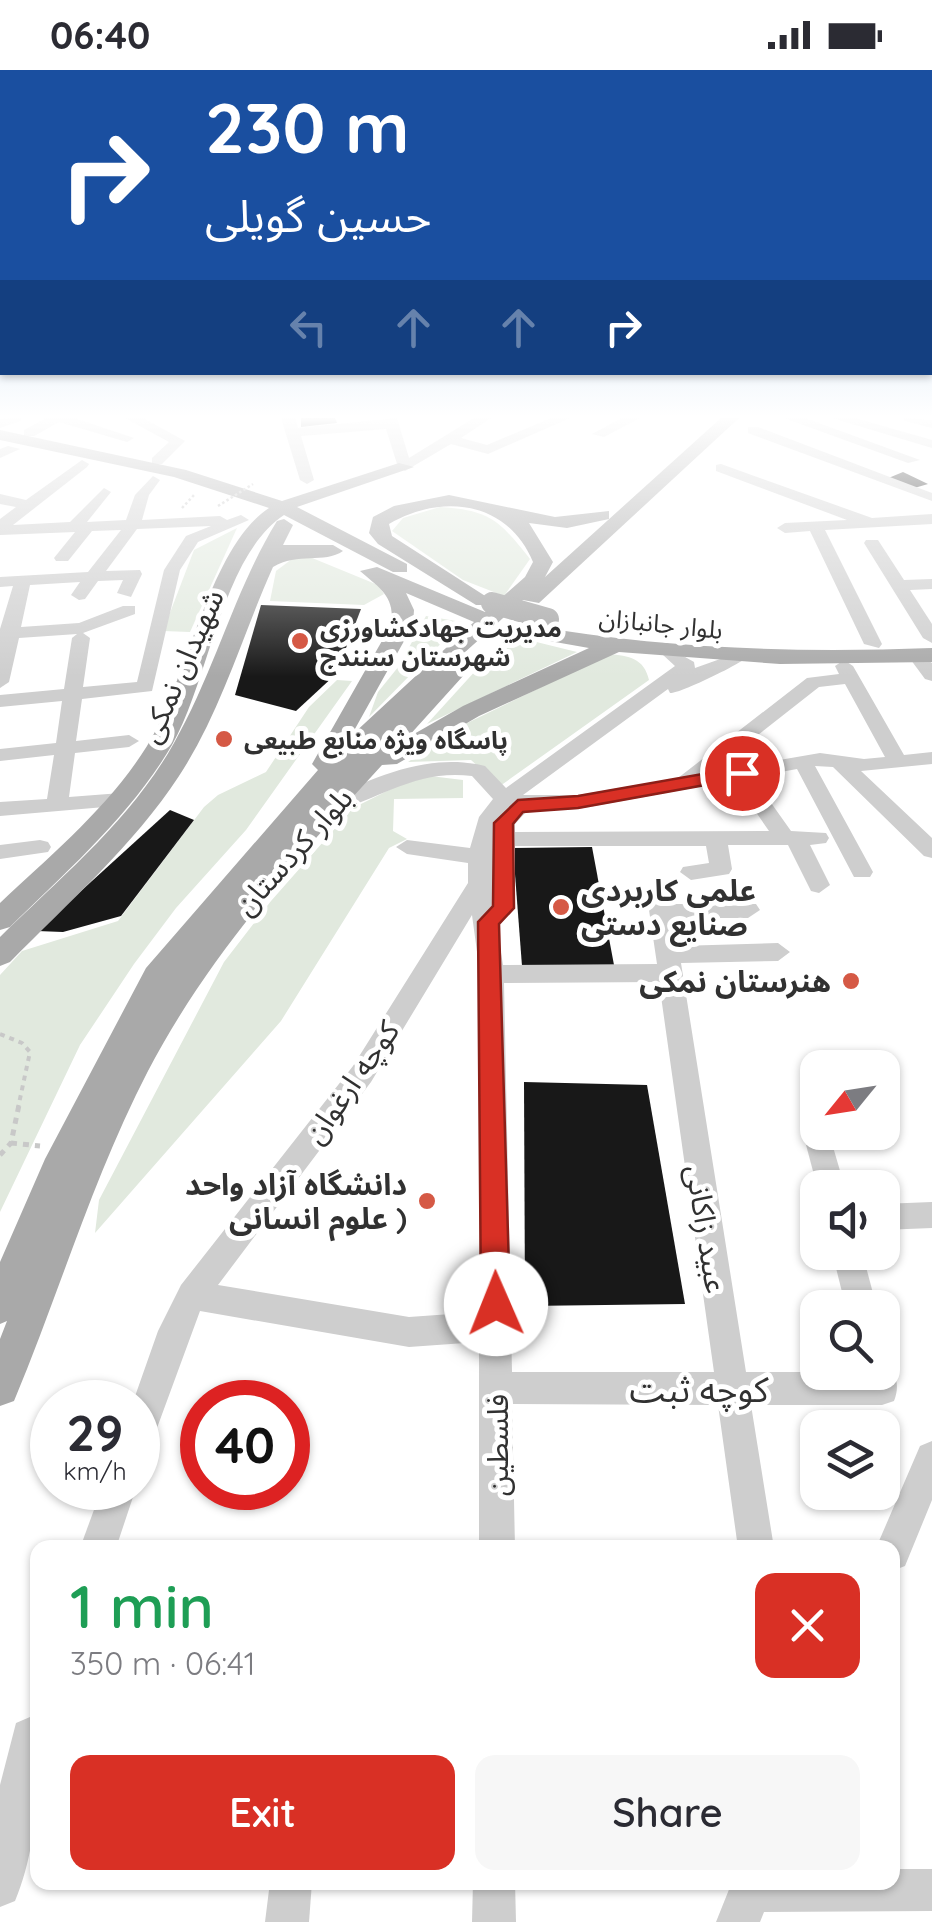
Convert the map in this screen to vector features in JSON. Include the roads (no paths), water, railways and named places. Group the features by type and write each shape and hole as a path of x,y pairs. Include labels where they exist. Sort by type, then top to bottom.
{"main road":[{"name":"بلوار جانبازان","path":"245,504 284,516 389,582 614,648 845,669 928,648"},
{"name":"بلوار جانبازان","path":"258,504 484,607"},
{"path":"284,516 328,504"},
{"path":"363,504 374,511 404,504"},
{"path":"424,504 390,514 380,521 378,533 484,607"},
{"path":"458,504 496,508 521,522 540,550 543,562 533,580"},
{"path":"485,504 545,522 588,520 602,514"},
{"name":"بلوار کردستان","path":"0,1387 96,1149 157,1026 216,940 319,801 406,694 602,514 618,504"},
{"name":"بلوار کردستان","path":"0,1306 57,1169 156,976 319,801 364,773 480,646 623,504"},
{"name":"شهیدان نمکی","path":"0,955 147,805 188,742 284,516"},
{"name":"شهیدان نمکی","path":"5,910 121,800 162,742 247,545 284,516"},
{"path":"261,566 287,550 333,550"},
{"path":"319,801 402,626 404,610 389,582"},
{"name":"بلوار جانبازان","path":"538,625 682,642 928,648"},
{"path":"364,773 471,711 590,654 614,648"}],"street":[{"path":"62,558 96,504"},
{"path":"79,595 132,524 139,504"},
{"path":"823,504 866,521"},
{"path":"888,520 917,504"},
{"path":"0,529 30,505"},
{"path":"0,529 284,516"},
{"path":"784,528 932,519"},
{"path":"0,701 145,688 172,570 192,539 241,520"},
{"path":"815,526 873,644"},
{"path":"19,551 39,529"},
{"path":"872,543 902,585 928,648 932,675"},
{"path":"0,582 134,574 127,602 82,628 7,634"},
{"path":"0,682 7,634 22,580"},
{"path":"902,585 932,584"},
{"path":"57,805 80,638"},
{"name":"فلسطین","path":"488,922 503,908 502,839 511,802 679,674 686,666 672,654"},
{"name":"فلسطین","path":"498,1540 492,974 488,922 480,906 487,819 704,670 738,658"},
{"path":"682,784 814,682 845,669 898,762"},
{"path":"0,755 129,741"},
{"path":"319,801 397,775 443,767 478,770 511,802 578,802 803,762 932,758"},
{"path":"803,762 862,872"},
{"path":"840,762 932,851"},
{"path":"364,773 397,775"},
{"path":"0,810 121,800"},
{"path":"762,805 799,837 820,885"},
{"path":"691,872 721,869 715,837"},
{"path":"502,839 799,837"},
{"path":"0,852 40,846"},
{"path":"407,846 480,870"},
{"name":"کوچه ارغوان","path":"157,1380 174,1331 192,1296 362,1074 480,870"},
{"name":"عبید زاکانی","path":"748,910 661,910 666,964 755,1540"},
{"path":"492,974 666,964 778,952"},
{"path":"900,1216 932,1215"},
{"path":"192,1296 409,1332 496,1326"},
{"name":"کوچه ثبت","path":"498,1388 800,1390"},
{"path":"897,1540 932,1458"},
{"path":"101,1540 111,1510"},
{"path":"0,1886 30,1752"},
{"path":"287,1922 290,1890"},
{"path":"494,1890 494,1922"},
{"path":"748,1898 932,1890"}],"place":[{"name":"مدیریت جهادکشاورزی شهرستان سنندج","path":"300,641"},
{"name":"پاسگاه ویژه منابع طبیعی","path":"224,739"},
{"name":"علمی کاربردی صنایع دستی","path":"561,907"},
{"name":"هنرستان نمکی","path":"851,981"},
{"name":"دانشگاه آزاد واحد علوم انسانی )","path":"427,1201"}]}
